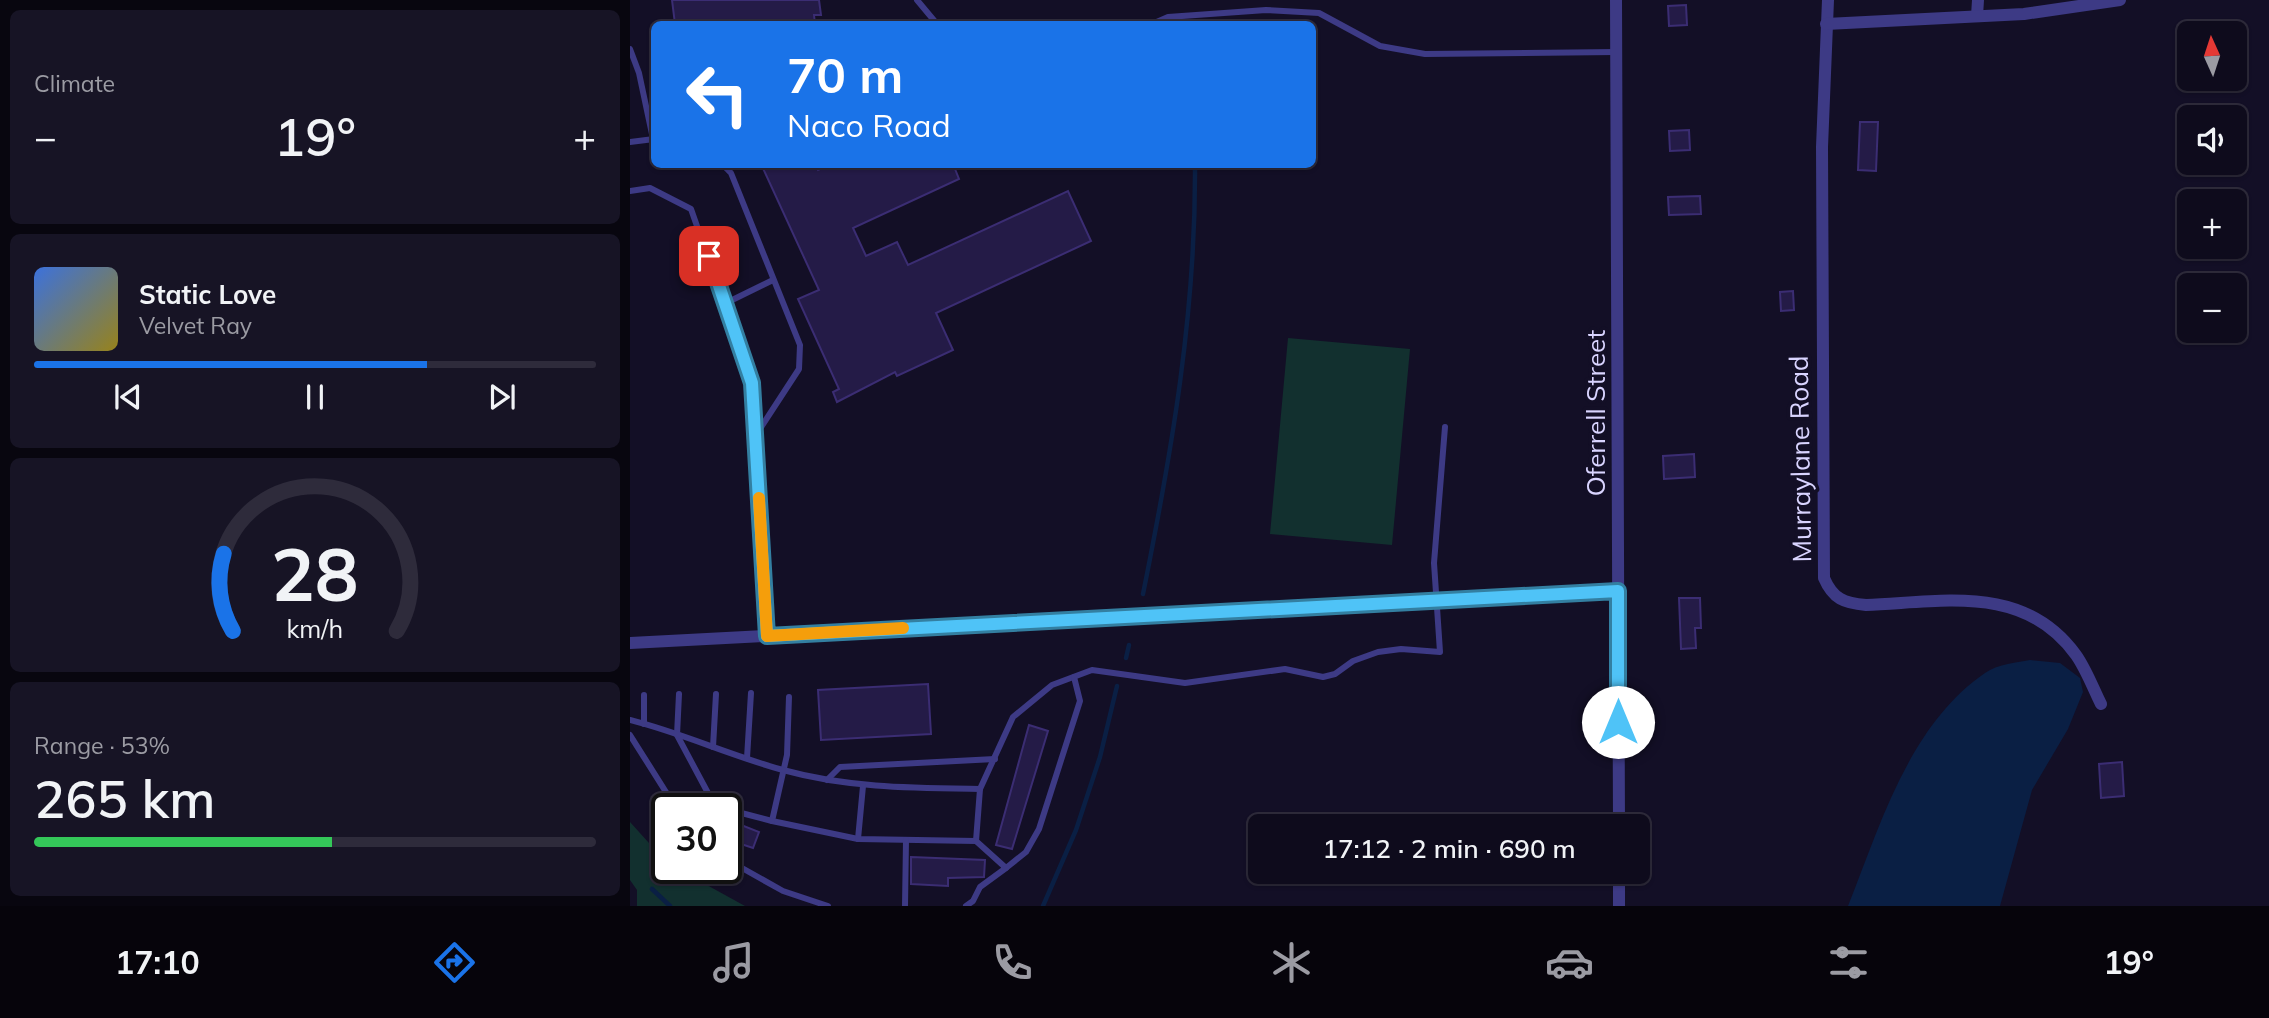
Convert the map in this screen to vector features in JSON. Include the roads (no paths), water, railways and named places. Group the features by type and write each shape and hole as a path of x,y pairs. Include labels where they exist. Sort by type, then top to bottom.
{"street":[{"name":"Oferrell Street","path":"1616,0 1619,814"},
{"name":"Murraylane Road","path":"1828,0 1821,311 1824,578 1831,594 1847,603 1866,606 1983,600 2007,604 2038,618 2061,636 2078,657 2101,704"},
{"path":"1977,16 1978,0"},
{"path":"1826,24 2024,14 2120,0"},
{"path":"630,643 1618,591"},
{"path":"1619,884 1619,906"}],"lane":[{"path":"918,0 935,21"},
{"path":"1159,21 1168,17 1266,10 1318,13 1380,46 1425,54 1616,52"},
{"path":"630,49 639,73 651,126"},
{"path":"630,142 651,139"},
{"path":"726,168 732,173 800,345 799,369 755,436"},
{"path":"630,191 650,188 691,209 752,383 767,636"},
{"path":"726,303 773,280"},
{"path":"976,841 980,789 1013,717 1052,685 1091,670 1185,683 1285,669 1323,677 1335,674 1353,661 1378,652 1401,649 1440,652 1434,564 1445,427"},
{"path":"966,906 973,901 980,887 1026,852 1039,829 1080,701 1074,677"},
{"path":"747,758 751,693"},
{"path":"679,694 677,735 708,793"},
{"path":"713,747 716,694"},
{"path":"644,695 644,723"},
{"path":"772,821 787,755 789,696"},
{"path":"630,720 783,770 826,780 863,786 980,789"},
{"path":"630,735 667,793"},
{"path":"826,780 840,767 995,759"},
{"path":"858,839 863,786"},
{"path":"742,813 858,839 976,841 1006,868"},
{"path":"905,906 906,840"},
{"path":"742,868 783,891 828,906"}],"water":[{"path":"2030,660 2060,663 2080,678 2083,692 2068,729 2032,790 2000,906 1848,906 1900,779 1936,720 1959,695 1985,673 2001,666"}],"waterway":[{"path":"1143,594 1164,487 1187,327 1195,168"},
{"path":"1126,658 1129,645"},
{"path":"1043,906 1076,830 1100,757 1117,686"},
{"path":"652,889 670,906"}]}
